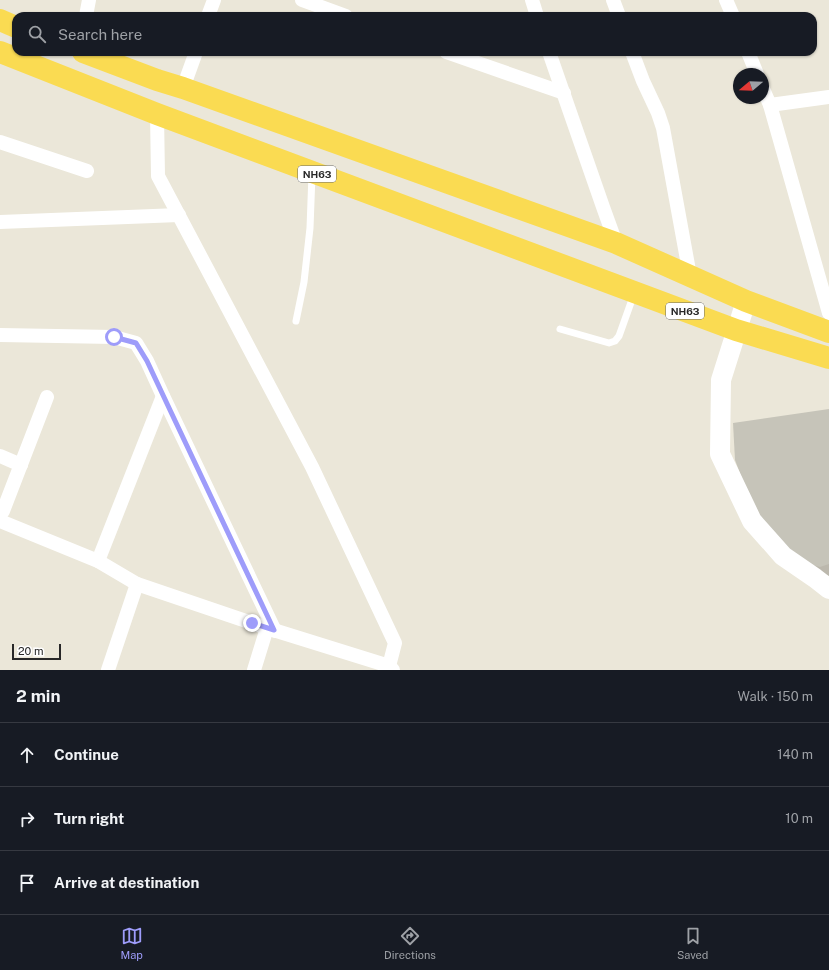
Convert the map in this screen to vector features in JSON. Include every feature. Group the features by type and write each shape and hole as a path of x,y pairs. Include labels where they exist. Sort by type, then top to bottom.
{"highway":[{"path":"0,20 12,24"},
{"name":"NH63","path":"0,52 157,114 736,330 829,358"},
{"path":"94,56 157,80 616,243 746,301 829,332"}],"main road":[{"path":"746,301 720,380 720,454 752,521 783,556 829,589"}],"street":[{"path":"87,12 89,0"},
{"path":"210,12 214,0"},
{"path":"302,0 335,12"},
{"path":"532,0 536,12"},
{"path":"613,0 618,12"},
{"path":"726,0 731,12"},
{"path":"183,88 195,56"},
{"path":"457,56 564,94"},
{"path":"550,56 616,243"},
{"path":"633,56 663,128 690,276"},
{"path":"750,56 755,68"},
{"path":"829,97 770,105 829,313"},
{"path":"0,521 98,562 137,584 390,669 395,643 312,467 158,176 157,114"},
{"path":"0,142 87,171"},
{"path":"0,222 179,215"},
{"path":"0,335 114,337 136,343 147,361 271,629 254,670"},
{"path":"98,562 163,396"},
{"path":"0,515 3,511 47,397"},
{"path":"0,456 21,465"},
{"path":"108,670 137,584"}],"lane":[{"path":"296,321 304,282 310,228 312,172"},
{"path":"560,329 608,343 615,341 619,336 635,292"}],"building":[{"path":"829,409 829,564 820,567 789,559 760,527 735,460 733,423"}],"route":[{"path":"114,337 136,343 147,361 274,630 252,623"}]}
